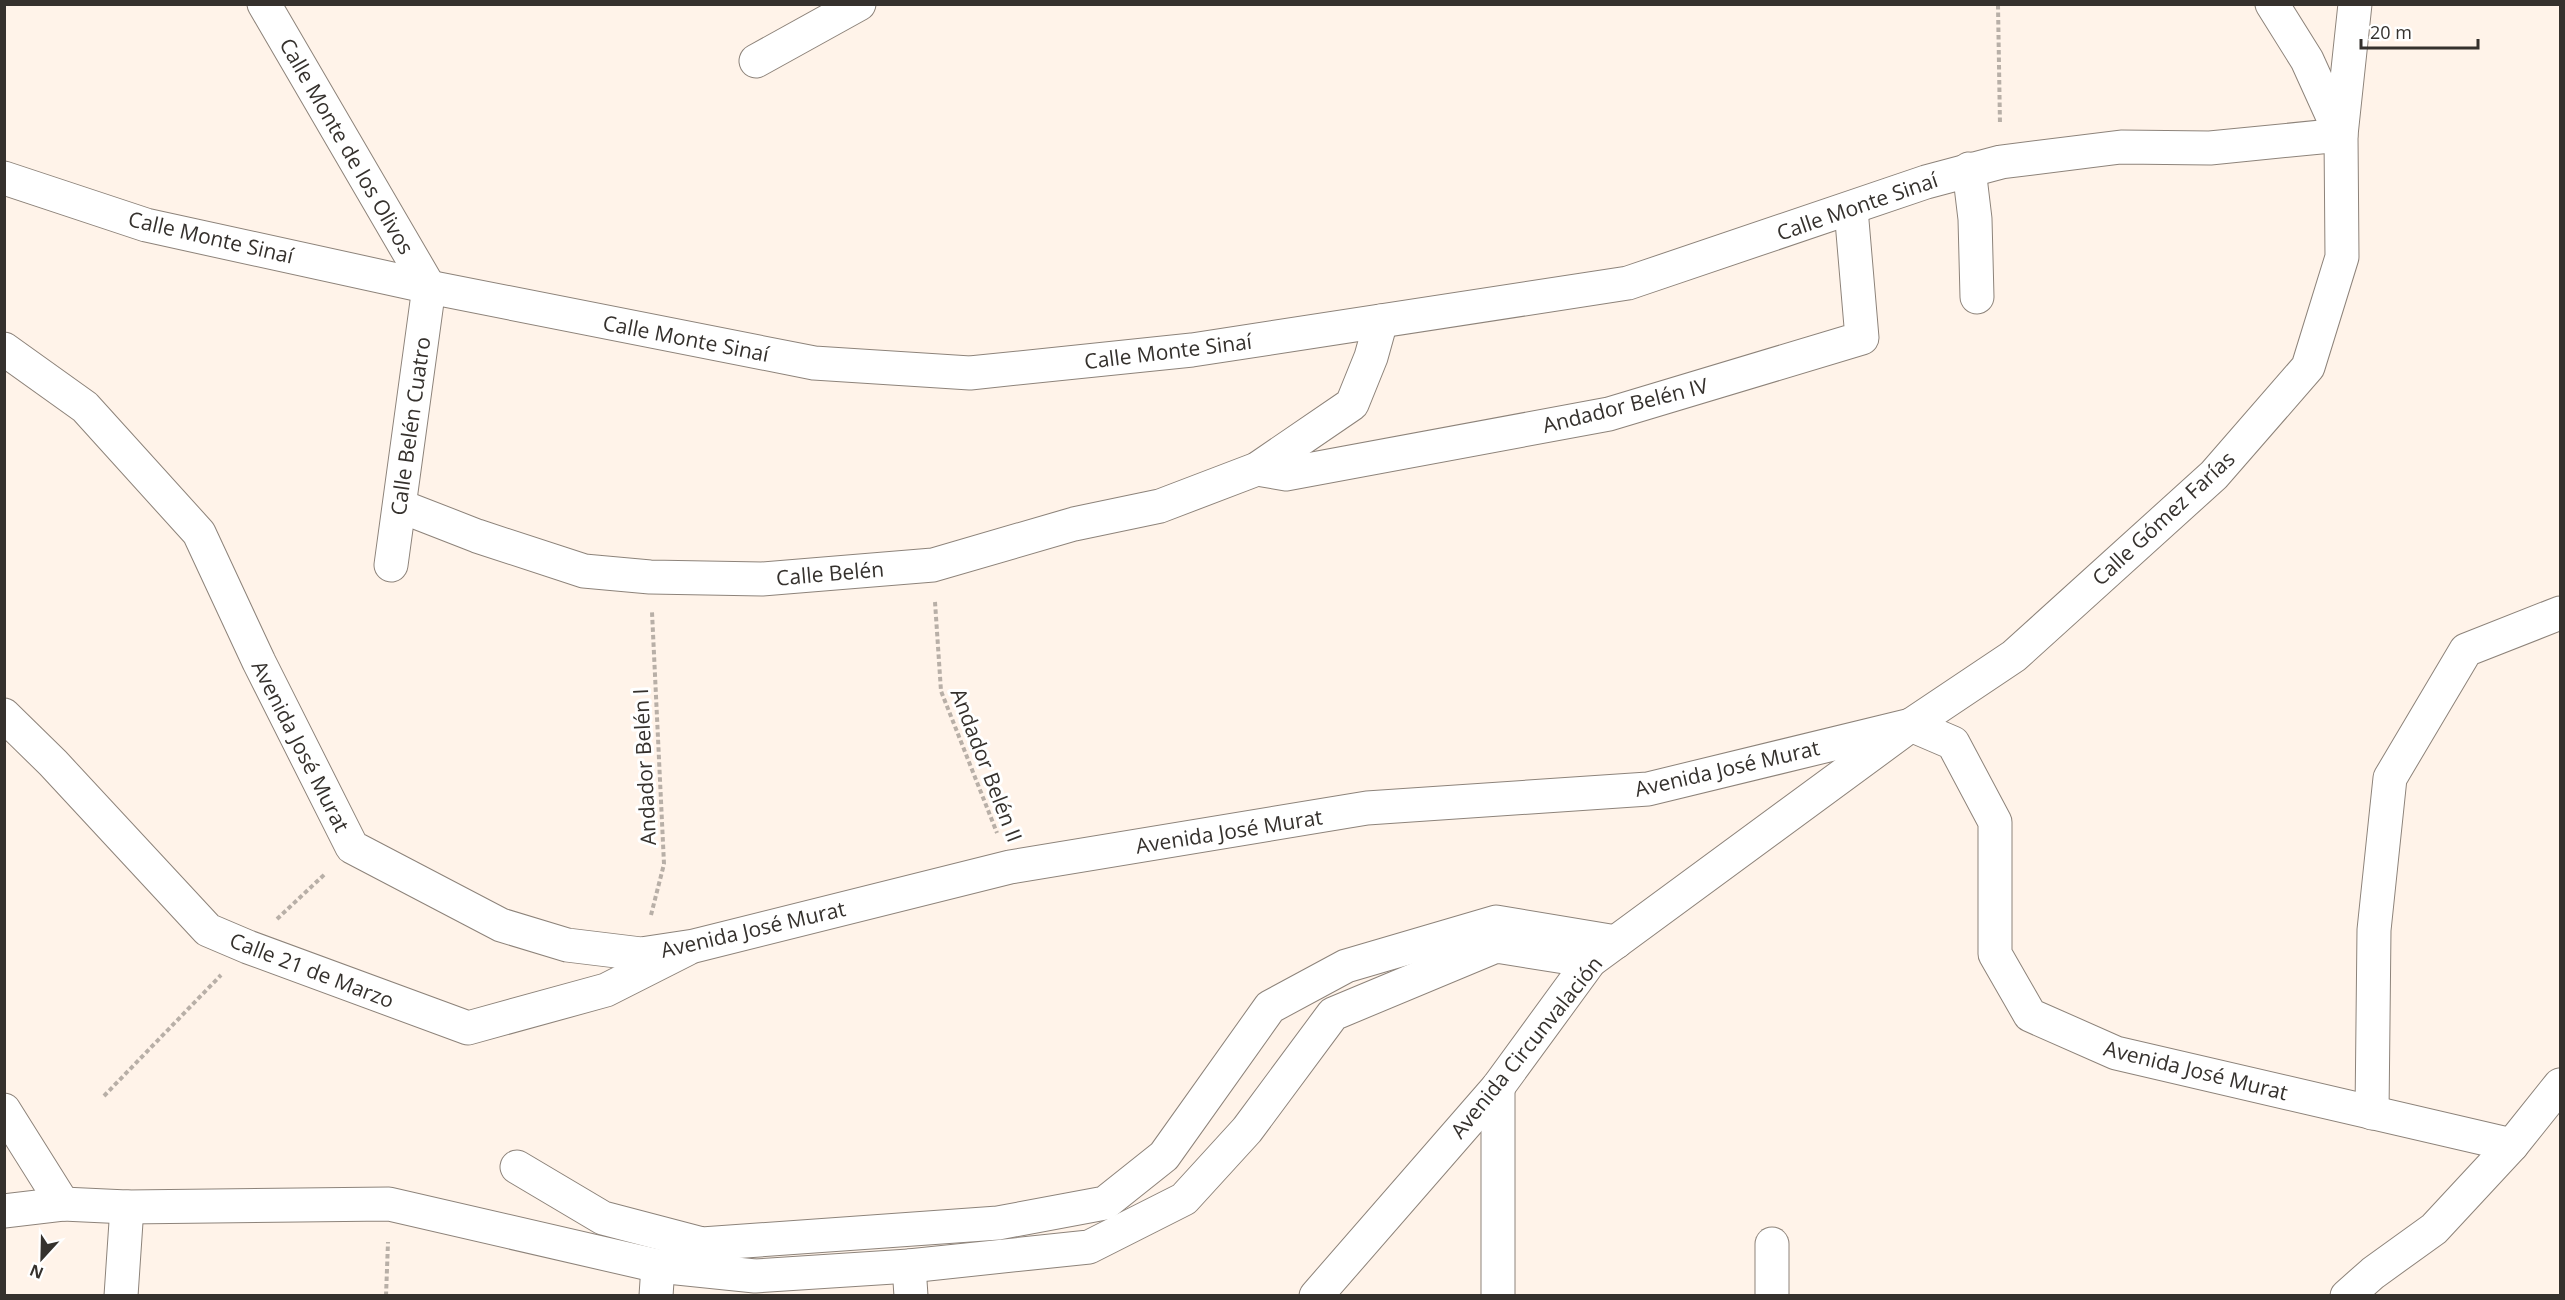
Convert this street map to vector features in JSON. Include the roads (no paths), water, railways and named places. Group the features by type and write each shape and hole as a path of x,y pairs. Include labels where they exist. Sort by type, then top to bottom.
{"street":[{"name":"Calle Monte de los Olivos","path":"264,4 429,287"},
{"path":"756,61 859,4"},
{"path":"2272,4 2307,60 2341,135"},
{"name":"Calle Gómez Farías","path":"1911,725 2014,656 2214,475 2308,368 2342,257 2341,135 2355,4"},
{"name":"Calle Monte Sinaí","path":"4,178 146,225 429,287 814,363 970,373 1192,350 1628,283 1969,169 2001,162 2121,147 2210,148 2341,135"},
{"path":"1969,169 1975,219 1977,297"},
{"name":"Andador Belén IV","path":"1257,469 1286,474 1609,414 1862,338 1851,209"},
{"name":"Calle Belén Cuatro","path":"392,565 429,287"},
{"path":"1257,469 1352,404 1371,357 1381,321"},
{"name":"Avenida José Murat","path":"4,349 85,407 199,533 259,662 352,847 501,925 567,945 641,954 694,946 1010,867 1366,808 1648,789 1911,725 1953,743 1995,822 1995,954 2031,1015 2116,1053 2512,1145"},
{"name":"Calle Belén","path":"400,506 477,536 584,571 650,577 762,579 933,565 1074,525 1160,506 1257,469"},
{"path":"2372,1113 2374,930 2390,778 2466,650 2560,613"},
{"name":"Calle 21 de Marzo","path":"4,716 53,763 208,930 468,1028 606,990 694,946"},
{"name":"Avenida Circunvalación","path":"1316,1296 1498,1087 1603,951 1911,725"},
{"path":"517,1167 603,1218 702,1244 998,1223 1105,1203 1164,1156 1270,1007 1346,966 1496,922 1603,951"},
{"path":"4,1211 63,1204 127,1207 389,1204 657,1281 755,1276 910,1281 1089,1247 1184,1199 1247,1130 1333,1014 1496,946 1603,951"},
{"path":"2347,1296 2373,1273 2434,1229 2512,1145 2560,1085"},
{"path":"1498,1087 1498,1296"},
{"path":"4,1110 63,1204"},
{"path":"121,1296 127,1207"},
{"path":"1772,1244 1772,1296"}]}
